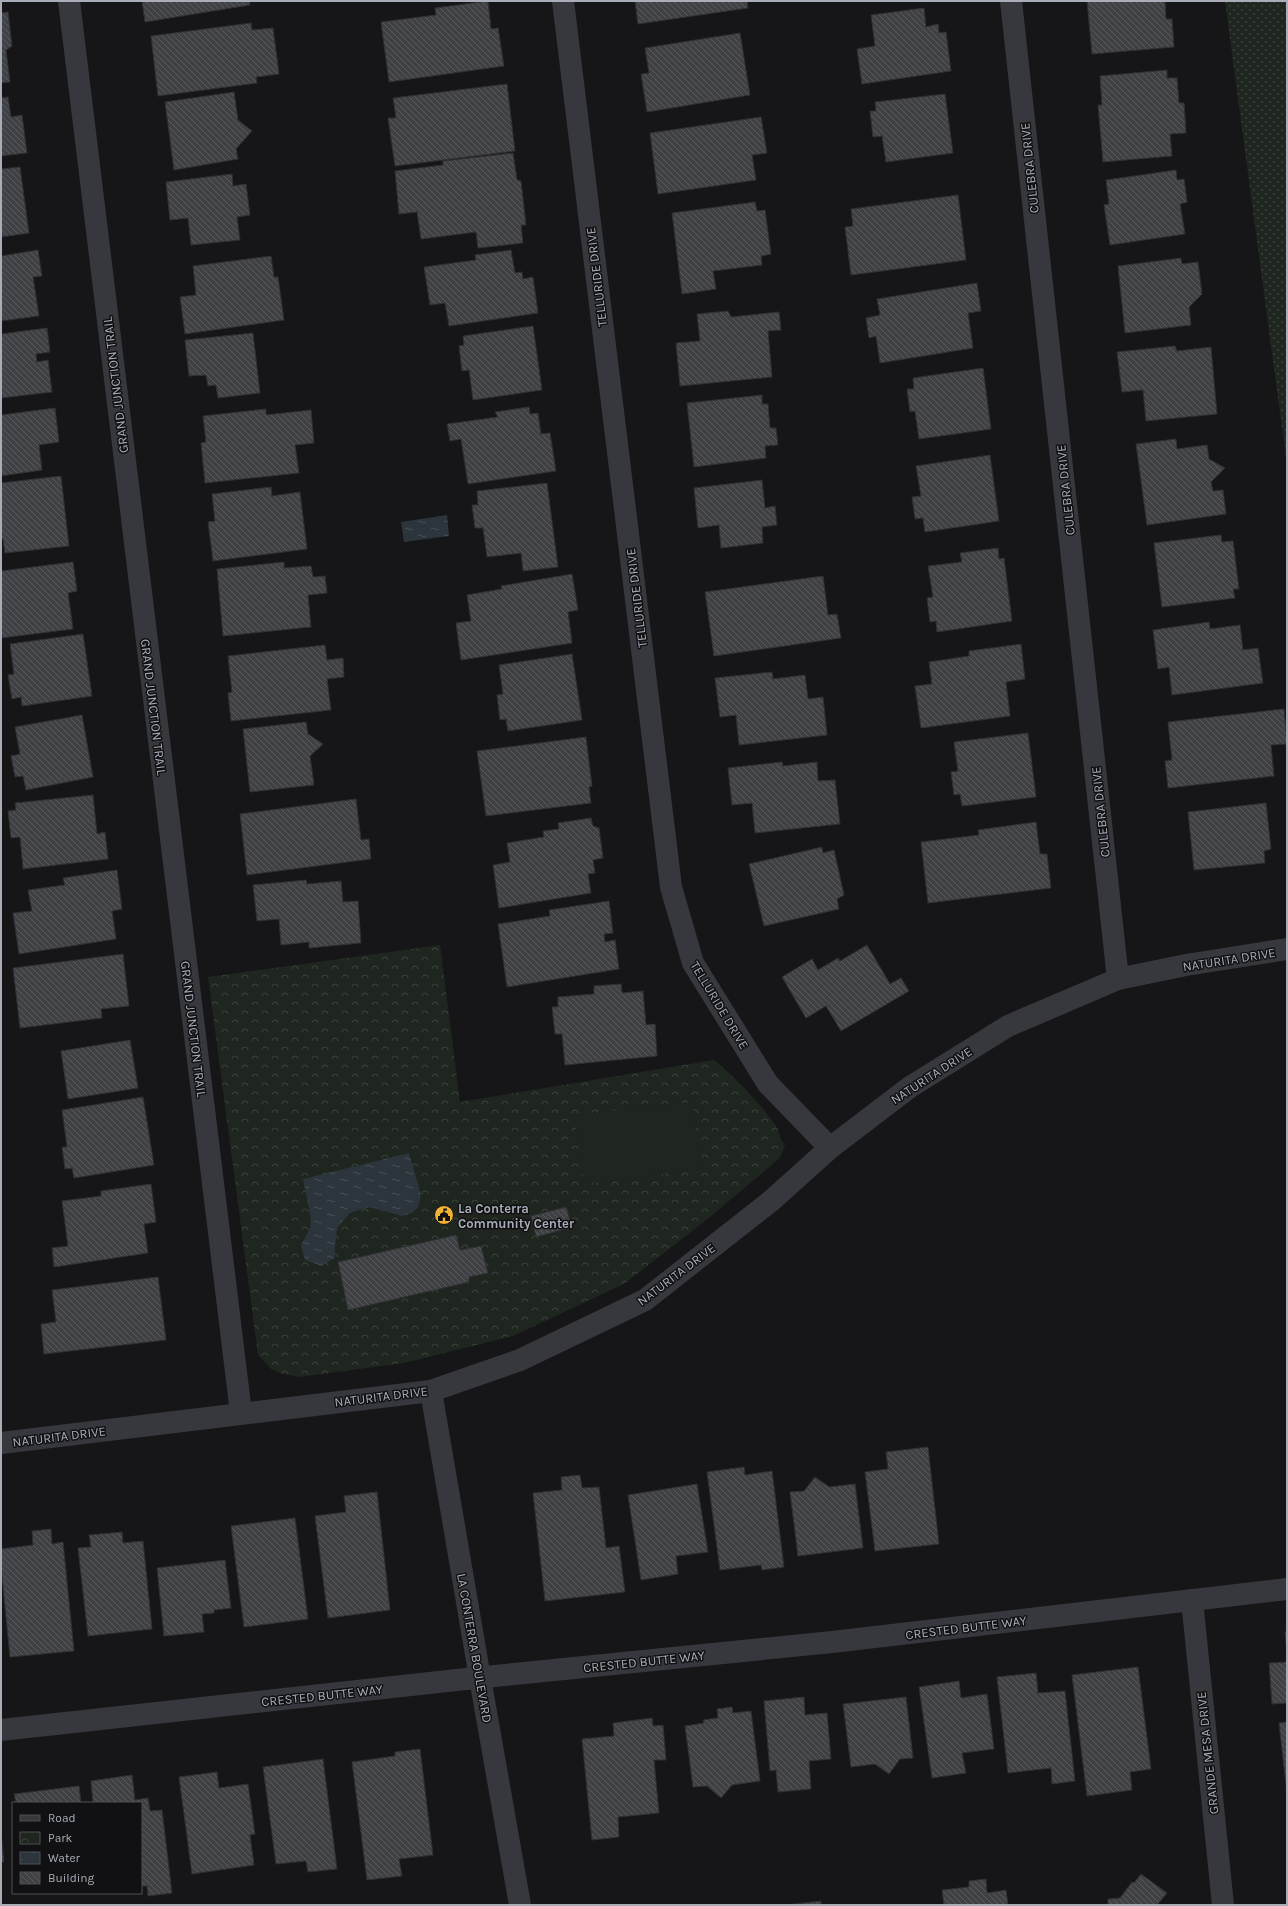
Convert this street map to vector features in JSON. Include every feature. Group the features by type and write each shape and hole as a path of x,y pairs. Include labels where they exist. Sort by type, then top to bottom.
{"street":[{"name":"GRAND JUNCTION TRAIL","path":"69,1 241,1413"},
{"name":"TELLURIDE DRIVE","path":"563,1 671,887 693,963 768,1084 830,1148"},
{"name":"CULEBRA DRIVE","path":"1011,1 1118,980"},
{"name":"NATURITA DRIVE","path":"1,1443 431,1391 520,1360 645,1300 771,1201 830,1148 910,1087 1008,1026 1118,980 1186,965 1287,949"},
{"name":"LA CONTERRA BOULEVARD","path":"431,1391 520,1905"},
{"name":"CRESTED BUTTE WAY","path":"1,1730 480,1678 832,1642 1287,1589"},
{"name":"GRANDE MESA DRIVE","path":"1192,1600 1223,1905"}],"green space":[{"path":"1225,1 1287,1 1287,465"},
{"path":"440,945 460,1102 714,1060 739,1082 763,1108 776,1126 785,1145 780,1158 705,1221 624,1284 513,1336 404,1363 300,1377 282,1374 271,1369 258,1355 208,977"},
{"path":"693,1102 701,1169 584,1184 574,1115"}],"water":[{"path":"447,515 449,536 404,542 401,522"},
{"path":"409,1153 421,1195 418,1207 412,1213 402,1216 369,1207 350,1213 337,1228 334,1258 322,1266 305,1260 301,1245 310,1228 311,1219 303,1179"}],"building":[{"path":"142,1 249,1 250,5 145,22"},
{"path":"488,1 491,29 498,28 504,66 389,82 381,22 436,15 435,8"},
{"path":"635,1 747,1 748,8 638,24"},
{"path":"1087,1 1165,1 1166,19 1172,19 1174,47 1092,54"},
{"path":"924,8 926,27 938,24 939,33 946,32 951,71 862,84 857,49 875,46 871,15"},
{"path":"8,12 12,46 6,50 10,82 1,83 1,13"},
{"path":"251,23 252,30 273,28 279,74 256,77 257,83 158,96 151,36"},
{"path":"740,33 750,95 647,112 641,74 649,73 645,48"},
{"path":"1167,70 1167,78 1177,78 1179,103 1184,103 1186,133 1170,134 1172,156 1103,162 1098,105 1102,105 1100,76"},
{"path":"507,84 515,151 395,166 388,118 396,118 393,98"},
{"path":"1,92 2,98 8,97 11,117 22,115 27,153 1,156"},
{"path":"234,92 238,120 252,131 236,149 238,159 174,170 165,102"},
{"path":"945,94 953,153 886,162 882,136 873,137 870,111 876,111 875,102"},
{"path":"761,117 767,153 752,155 756,180 658,194 650,133"},
{"path":"513,153 517,180 521,181 526,225 521,225 523,243 478,248 476,232 421,239 417,212 399,214 395,171 443,165 443,161"},
{"path":"20,167 29,233 1,237 1,169"},
{"path":"1176,170 1177,180 1184,179 1187,202 1180,204 1185,234 1110,245 1104,205 1109,204 1106,180"},
{"path":"232,174 233,186 246,184 250,215 237,217 240,240 191,245 188,218 170,220 166,182"},
{"path":"958,195 966,260 851,275 845,227 853,226 851,209"},
{"path":"755,202 757,211 765,210 771,254 761,256 762,265 713,271 716,289 682,294 672,213"},
{"path":"38,250 42,276 33,277 39,316 1,321 1,256"},
{"path":"511,250 515,273 522,272 523,279 533,277 538,313 449,326 445,303 430,305 424,267 476,260 475,255"},
{"path":"271,256 274,277 278,277 284,320 185,334 180,297 196,295 193,266"},
{"path":"1181,258 1182,264 1198,262 1202,294 1189,307 1191,325 1125,333 1118,266"},
{"path":"977,283 981,311 968,313 973,348 880,363 876,336 869,338 866,318 880,315 877,299"},
{"path":"728,311 731,317 779,312 781,330 768,331 772,377 680,386 676,343 700,341 697,314"},
{"path":"533,326 542,390 473,400 469,370 462,371 459,346 464,345 463,336"},
{"path":"47,328 50,352 36,354 37,362 48,360 52,392 1,398 1,334"},
{"path":"253,333 260,393 218,398 216,385 208,386 206,375 189,376 185,340"},
{"path":"1175,346 1177,351 1211,347 1217,414 1146,421 1143,390 1122,392 1117,352"},
{"path":"983,368 991,429 919,439 915,411 910,412 907,389 914,389 913,378"},
{"path":"762,395 762,404 768,404 770,428 776,428 778,445 765,446 766,458 694,467 687,403"},
{"path":"529,407 530,414 538,413 541,434 550,433 556,471 468,484 461,439 450,441 447,424 498,417 495,412"},
{"path":"55,408 59,442 39,445 42,470 1,476 1,415"},
{"path":"266,409 266,415 311,410 314,443 295,445 299,473 205,483 201,443 206,442 203,416"},
{"path":"1176,439 1177,449 1207,445 1209,459 1225,468 1211,482 1213,491 1223,490 1226,514 1147,525 1136,444"},
{"path":"990,455 999,521 925,532 923,518 915,519 912,497 921,496 916,466"},
{"path":"61,476 69,546 5,553 3,539 1,537 1,483"},
{"path":"762,480 765,508 775,506 777,525 762,527 763,543 721,548 719,525 698,528 694,488"},
{"path":"547,483 558,567 523,571 521,553 487,557 483,528 475,528 472,505 478,505 477,491"},
{"path":"271,487 272,496 300,492 307,549 213,561 208,522 215,521 212,494"},
{"path":"1221,535 1222,542 1233,541 1239,589 1233,589 1235,598 1162,607 1154,543"},
{"path":"998,548 999,559 1004,558 1012,621 937,632 936,621 930,622 927,598 933,597 928,566 962,562 960,553"},
{"path":"73,562 77,591 68,593 73,629 1,638 1,571"},
{"path":"284,562 284,568 311,566 313,577 325,576 327,593 308,595 311,627 223,636 217,569"},
{"path":"572,574 578,610 568,612 572,643 461,660 456,623 471,621 467,595 502,589 501,586"},
{"path":"823,576 828,615 837,614 841,638 714,656 705,592"},
{"path":"1209,622 1210,629 1240,625 1243,650 1258,648 1263,683 1172,695 1169,667 1158,669 1153,630"},
{"path":"83,634 92,696 22,706 21,697 12,699 8,675 14,674 10,644"},
{"path":"1021,644 1025,679 1006,682 1010,716 921,728 915,686 932,684 929,662 969,656 969,651"},
{"path":"325,645 327,660 343,658 344,677 327,679 331,710 231,721 228,693 232,692 228,656"},
{"path":"572,654 582,720 508,731 506,719 500,720 497,695 503,694 499,665"},
{"path":"772,672 773,679 805,675 808,699 823,697 827,735 739,745 736,715 720,717 715,678"},
{"path":"1284,709 1287,744 1271,745 1274,776 1168,788 1165,761 1172,760 1168,722"},
{"path":"82,715 93,777 26,790 23,776 15,777 11,756 20,754 15,727"},
{"path":"306,722 308,734 323,744 310,756 314,785 250,792 243,729"},
{"path":"1028,733 1036,797 962,806 960,794 954,795 951,772 958,771 954,742"},
{"path":"586,737 592,786 589,787 591,803 486,816 477,751"},
{"path":"782,762 783,766 817,762 818,781 835,780 840,824 755,833 752,803 732,805 728,768"},
{"path":"93,795 97,834 105,832 108,859 23,869 20,837 11,838 8,811 16,810 15,803"},
{"path":"356,799 361,840 369,839 371,859 247,875 240,814"},
{"path":"1266,803 1271,849 1264,851 1265,863 1194,870 1188,812"},
{"path":"591,818 593,826 599,828 603,858 593,860 595,873 588,874 591,893 499,908 493,865 510,862 507,843 544,837 543,831 559,829 558,823"},
{"path":"1036,822 1040,854 1047,854 1051,888 928,903 921,842 979,835 978,830"},
{"path":"822,847 823,853 834,850 844,895 837,899 839,909 764,926 749,864"},
{"path":"117,870 122,909 112,911 116,939 19,954 13,913 32,911 28,890 65,885 63,878"},
{"path":"306,880 307,884 341,881 343,902 358,901 361,943 309,948 309,942 281,945 279,919 257,921 253,885"},
{"path":"609,901 613,933 604,934 605,942 615,940 619,969 507,987 498,924 550,916 549,910"},
{"path":"867,945 890,984 901,978 909,991 841,1031 826,1006 806,1018 782,977 812,959 818,970 838,958 840,961"},
{"path":"123,954 129,1006 101,1009 102,1018 20,1028 13,968"},
{"path":"621,984 622,993 643,991 646,1025 655,1024 657,1056 565,1065 562,1034 555,1034 552,1007 558,1007 558,997 594,994 594,986"},
{"path":"130,1040 138,1088 68,1099 61,1051"},
{"path":"143,1097 154,1165 74,1178 72,1168 65,1169 62,1147 67,1147 62,1110"},
{"path":"151,1184 156,1222 144,1224 148,1253 54,1267 52,1248 68,1246 62,1201 101,1196 101,1191"},
{"path":"566,1207 572,1227 536,1237 531,1216"},
{"path":"456,1235 460,1250 481,1246 488,1273 469,1277 469,1282 348,1310 338,1262"},
{"path":"158,1277 166,1340 44,1354 41,1324 56,1322 52,1290"},
{"path":"928,1447 939,1544 875,1551 865,1472 888,1469 886,1452"},
{"path":"744,1467 745,1475 772,1471 784,1567 762,1570 761,1565 720,1570 707,1472"},
{"path":"580,1475 582,1488 599,1487 606,1548 619,1546 625,1592 545,1601 533,1493 562,1490 561,1477"},
{"path":"815,1477 829,1487 855,1484 863,1548 798,1556 790,1492 804,1491"},
{"path":"697,1484 708,1552 676,1556 678,1574 641,1580 628,1495"},
{"path":"377,1492 390,1610 328,1618 315,1516 346,1512 344,1496"},
{"path":"295,1518 308,1619 244,1627 231,1526"},
{"path":"51,1529 52,1544 63,1542 74,1651 10,1657 1,1566 1,1549 33,1545 32,1531"},
{"path":"122,1532 123,1543 143,1541 152,1629 88,1636 78,1548 91,1547 89,1535"},
{"path":"225,1560 231,1608 214,1610 214,1613 202,1614 204,1632 164,1636 157,1568"},
{"path":"1285,1632 1287,1632 1287,1653"},
{"path":"1287,1662 1287,1703 1272,1704 1269,1663"},
{"path":"1138,1667 1151,1769 1130,1772 1132,1790 1087,1796 1072,1675"},
{"path":"1036,1673 1038,1693 1065,1691 1075,1781 1052,1784 1051,1768 1008,1773 997,1677"},
{"path":"959,1681 961,1698 987,1694 994,1749 962,1753 966,1773 932,1778 919,1687"},
{"path":"804,1697 805,1715 827,1713 831,1759 809,1761 811,1789 778,1792 776,1770 770,1771 764,1701"},
{"path":"906,1697 913,1758 900,1759 889,1774 875,1764 851,1767 843,1704"},
{"path":"732,1707 733,1713 751,1711 760,1781 732,1785 721,1798 707,1786 693,1787 685,1726 704,1723 703,1720 718,1718 717,1709"},
{"path":"652,1718 653,1726 663,1725 666,1760 654,1760 659,1813 618,1817 619,1837 592,1840 582,1739 614,1736 613,1723"},
{"path":"1287,1722 1287,1785 1286,1785 1279,1723"},
{"path":"420,1749 433,1855 399,1859 402,1876 367,1880 352,1762 395,1756 395,1752"},
{"path":"323,1759 337,1869 308,1872 306,1861 276,1864 263,1767"},
{"path":"217,1772 219,1788 248,1784 255,1834 250,1835 254,1865 192,1874 179,1777"},
{"path":"132,1775 135,1800 148,1798 150,1811 162,1810 172,1893 148,1896 147,1886 142,1886 142,1802 93,1802 91,1781"},
{"path":"79,1786 81,1802 16,1802 14,1794"},
{"path":"1,1834 4,1862 1,1862"},
{"path":"1141,1874 1167,1893 1157,1905 1108,1905 1108,1899 1120,1898 1132,1882 1134,1883"},
{"path":"986,1879 987,1893 1006,1890 1008,1905 944,1905 942,1890 969,1887 969,1881"},
{"path":"821,1901 821,1905 786,1905"}],"place":[{"name":"La Conterra Community Center","path":"444,1215"}]}
